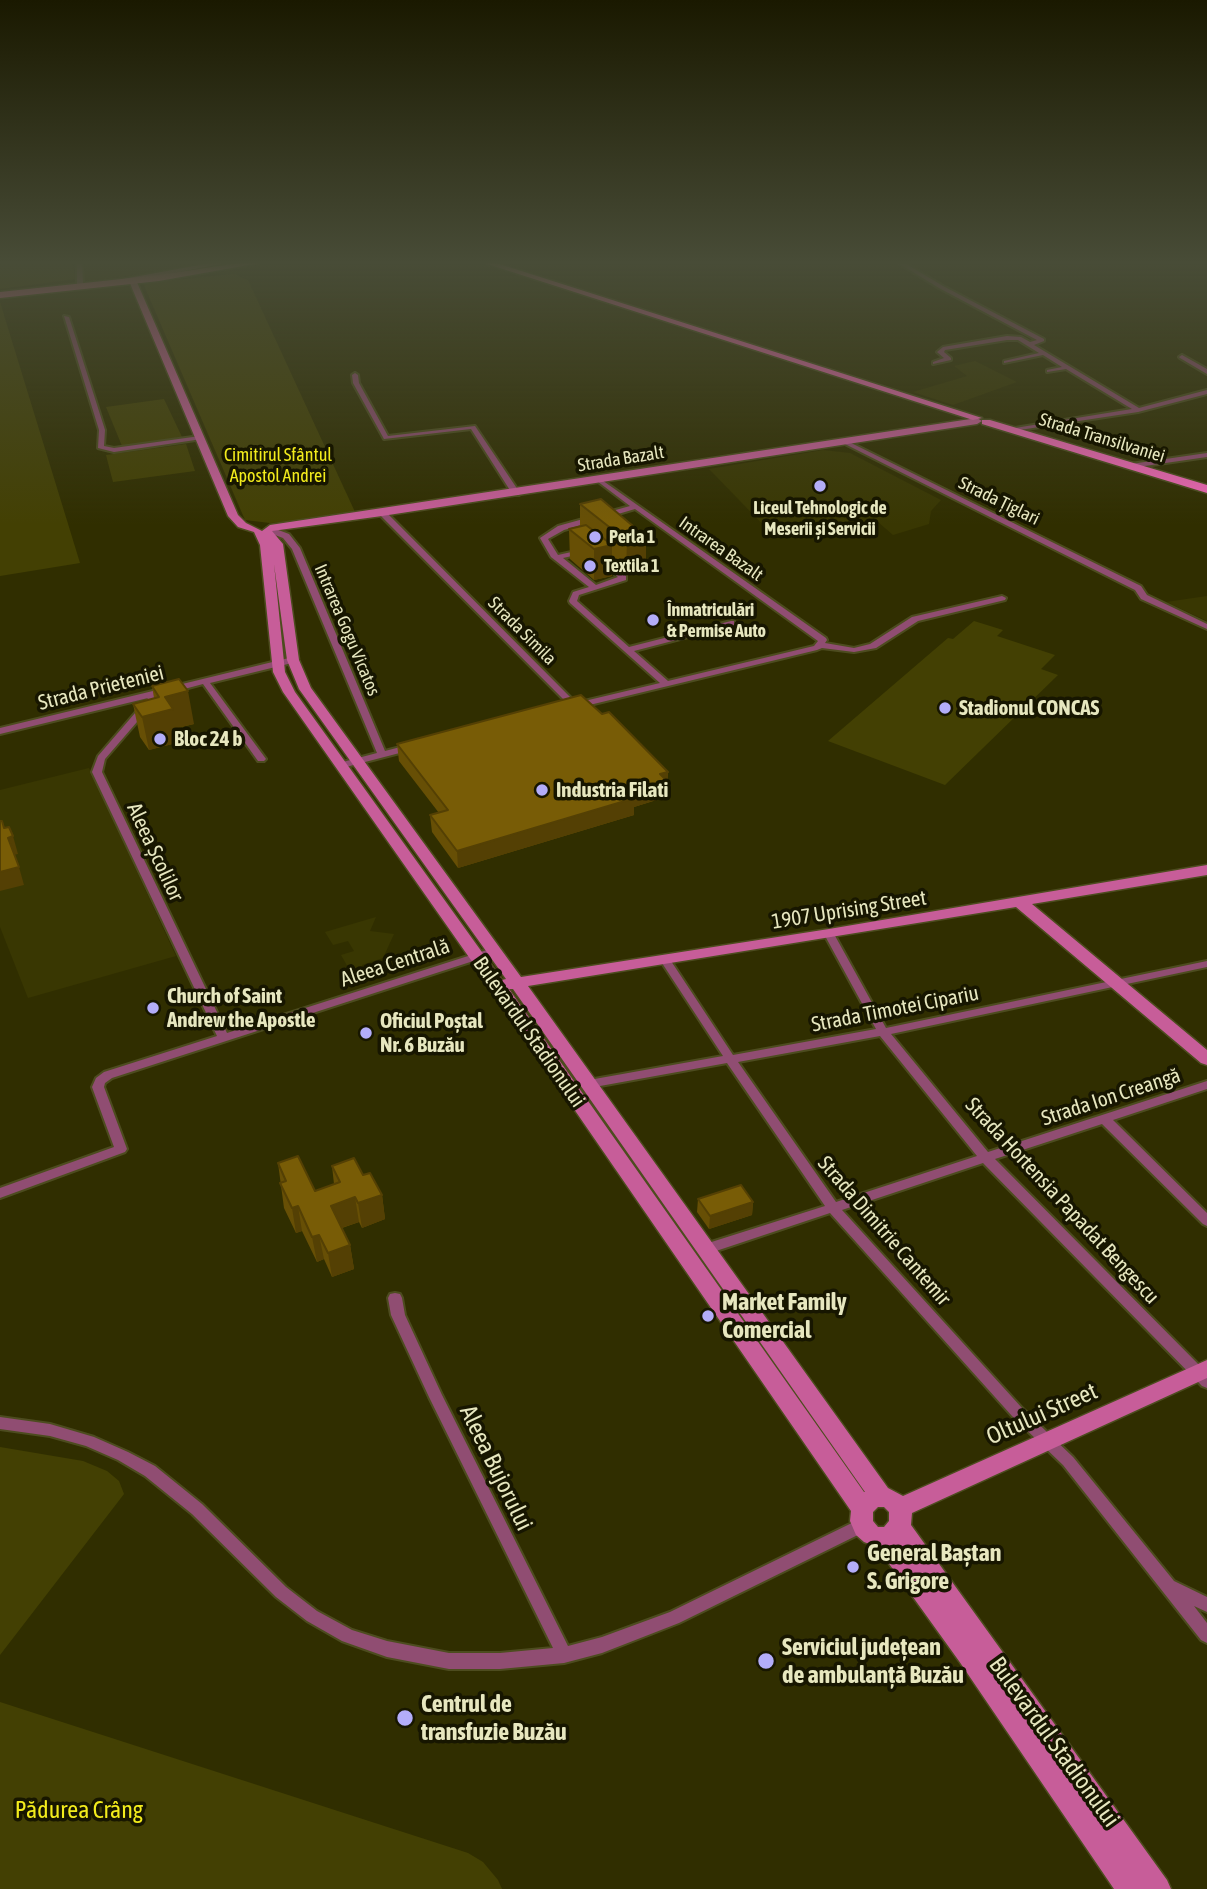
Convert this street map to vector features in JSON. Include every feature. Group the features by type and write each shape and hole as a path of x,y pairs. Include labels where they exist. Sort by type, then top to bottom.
{"main road":[{"path":"161,349 233,516 239,523 263,530"},
{"name":"Strada Transilvaniei","path":"758,349 1207,489"},
{"name":"Strada Bazalt","path":"263,530 980,420"},
{"name":"Bulevardul Stadionului","path":"263,530 289,692 486,954"},
{"name":"Bulevardul Stadionului","path":"285,662 359,761 486,954 881,1517 1158,1889"},
{"name":"1907 Uprising Street","path":"507,984 1020,903 1207,870"},
{"path":"1020,903 1115,985 1207,1059"},
{"name":"Bulevardul Stadionului","path":"507,984 589,1084 707,1249 967,1653 1130,1889"},
{"name":"Oltului Street","path":"881,1517 1048,1440 1204,1374"}],"street":[{"path":"76,349 102,430 100,447 114,450 200,438"},
{"path":"936,363 949,359 940,352 943,349"},
{"path":"1039,349 1138,410"},
{"path":"1006,362 1045,353"},
{"path":"1182,357 1207,372"},
{"path":"1049,372 1069,368"},
{"path":"355,375 356,383 386,438 472,426 516,493"},
{"path":"1015,430 1138,410 1207,391"},
{"name":"Strada Țiglari","path":"845,442 1138,588 1144,597 1207,627"},
{"path":"1131,466 1207,455"},
{"name":"Intrarea Bazalt","path":"599,480 634,508 819,636 822,644"},
{"path":"594,587 558,557 544,538 551,532 634,508"},
{"name":"Strada Simila","path":"382,513 574,705"},
{"name":"Intrarea Gogu Vicatos","path":"263,530 286,536 296,548 382,755"},
{"path":"558,557 588,551 596,553 623,578 576,594 573,601 665,683"},
{"path":"561,709 822,644 854,649 873,646 915,619 1002,598"},
{"path":"626,650 731,623"},
{"name":"Strada Prieteniei","path":"0,731 285,662"},
{"path":"205,681 261,760"},
{"name":"Aleea Școlilor","path":"157,693 101,758 97,772 223,1037"},
{"path":"342,765 420,745"},
{"name":"Strada Hortensia Papadat Bengescu","path":"829,934 883,1032 988,1159 1204,1374"},
{"name":"Aleea Centrală","path":"0,1193 121,1149 98,1087 100,1080 108,1075 486,954"},
{"name":"Strada Dimitrie Cantemir","path":"664,960 834,1209 1017,1412 1068,1461 1207,1635"},
{"name":"Strada Timotei Cipariu","path":"589,1084 883,1032 1207,964"},
{"name":"Strada Ion Creangă","path":"707,1249 1207,1085"},
{"path":"1105,1119 1207,1221"},
{"name":"Aleea Bujorului","path":"395,1298 398,1315 436,1397 564,1655"},
{"path":"0,1423 50,1430 89,1441 150,1471 197,1509 281,1592 312,1616 348,1636 387,1649 449,1661 500,1661 564,1655 602,1644 674,1618 881,1517"},
{"path":"1166,1585 1207,1605"}],"shaded area":[{"path":"975,361 1017,382 953,405 913,392 967,376 954,366"},
{"name":"Liceul Tehnologic de Meserii și Servicii","path":"823,450 850,453 941,500 931,511 929,524 893,535 878,522 774,536 709,469"},
{"path":"1207,596 1207,621 1166,602"},
{"path":"89,768 176,956 28,998 0,927 0,790"},
{"path":"376,917 370,931 394,934 383,958 362,965 364,971 353,976 341,955 354,951 348,941 333,945 325,932"}],"green space":[{"path":"0,349 14,349 80,563 0,576"},
{"name":"Cimitirul Sfântul Apostol Andrei","path":"171,349 280,349 355,512 306,521 270,523 245,520"},
{"path":"164,399 182,437 122,446 106,407"},
{"path":"186,444 195,471 113,482 106,455"},
{"name":"Stadionul CONCAS","path":"974,621 1003,630 997,636 1055,655 1041,669 1058,675 945,785 828,741 948,638 953,639"},
{"path":"0,1447 83,1461 107,1471 119,1481 124,1494 0,1655"},
{"name":"Pădurea Crâng","path":"0,1702 468,1853 483,1862 502,1889 0,1889"}],"building":[{"path":"601,499 646,537 627,541 580,504"},
{"path":"586,525 612,545 594,549 569,529"},
{"path":"179,679 188,691 165,697 173,709 142,717 133,704 159,697 152,686"},
{"name":"Industria Filati","path":"581,695 602,714 609,712 668,772 660,774 666,780 628,791 635,798 457,851 430,815 448,810 397,744"},
{"path":"0,821 4,828 9,827 13,836 8,838 19,867 0,872"},
{"path":"298,1156 315,1191 340,1182 332,1166 354,1158 363,1175 370,1173 382,1195 358,1203 355,1197 331,1206 350,1245 328,1253 319,1235 312,1237 298,1206 292,1208 280,1183 286,1181 278,1163"},
{"path":"741,1185 753,1202 710,1216 698,1199"}],"place":[{"name":"Liceul Tehnologic de Meserii și Servicii","path":"820,486"},
{"name":"Perla 1","path":"595,537"},
{"name":"Textila 1","path":"590,566"},
{"name":"Înmatriculări & Permise Auto","path":"653,620"},
{"name":"Stadionul CONCAS","path":"945,708"},
{"name":"Bloc 24 b","path":"160,739"},
{"name":"Industria Filati","path":"542,790"},
{"name":"Church of Saint Andrew the Apostle","path":"153,1008"},
{"name":"Oficiul Poștal Nr. 6 Buzău","path":"366,1033"},
{"name":"Market Family Comercial","path":"708,1316"},
{"name":"General Baștan S. Grigore","path":"853,1567"},
{"name":"Serviciul județean de ambulanță Buzău","path":"766,1661"},
{"name":"Centrul de transfuzie Buzău","path":"405,1718"}]}
